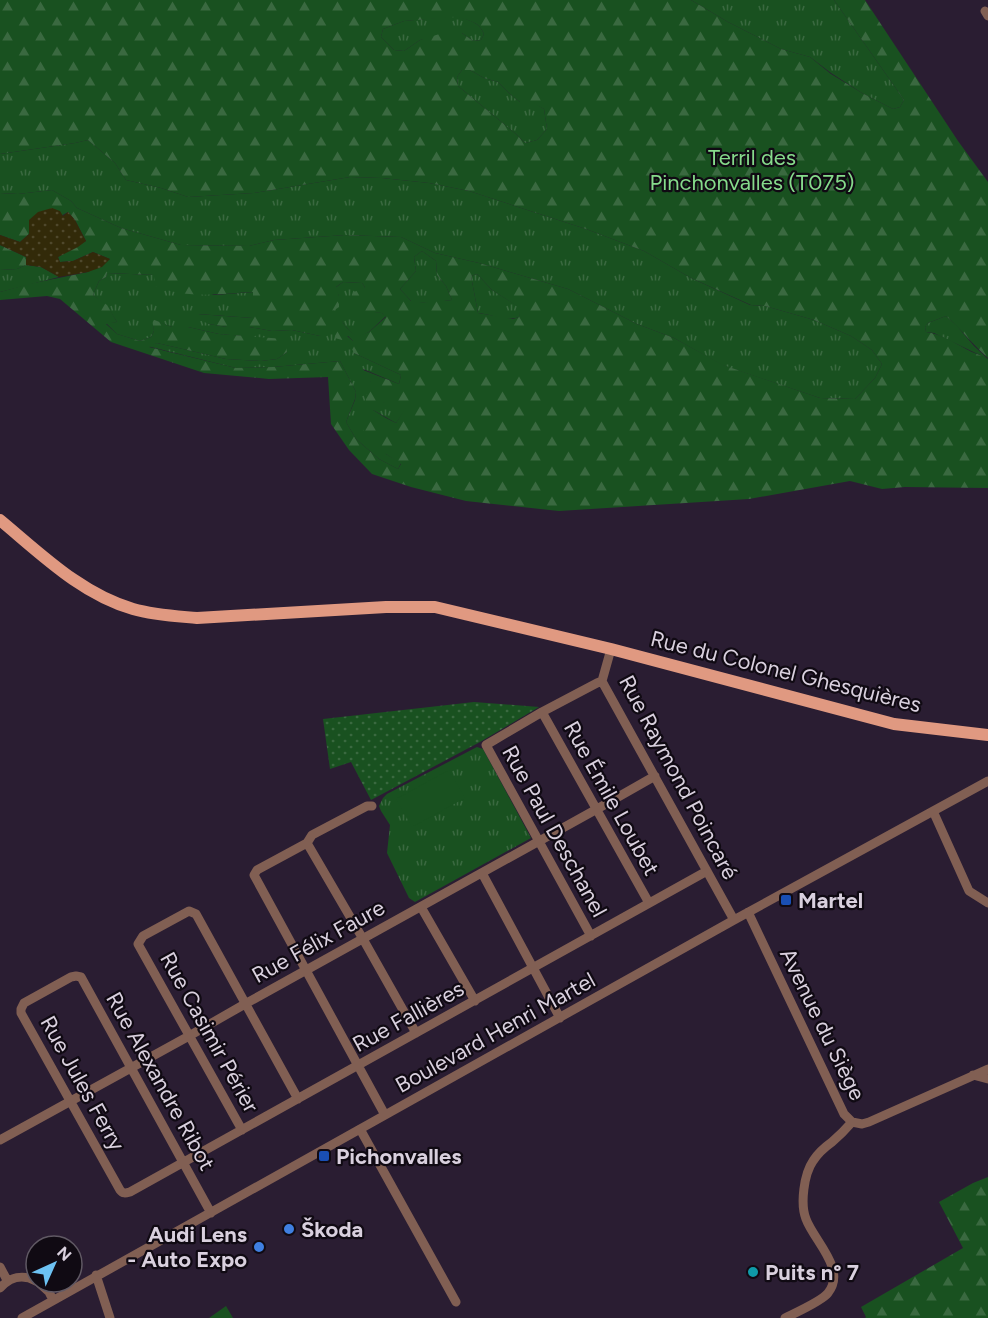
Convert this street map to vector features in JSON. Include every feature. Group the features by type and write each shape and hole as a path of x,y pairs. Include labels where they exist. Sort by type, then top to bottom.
{"main road":[{"name":"Rue du Colonel Ghesquières","path":"0,520 82,586 104,598 149,613 197,618 435,607 611,649 894,724 988,735"}],"street":[{"name":"Rue Raymond Poincaré","path":"611,649 603,681 734,920"},
{"path":"542,712 603,681"},
{"name":"Rue Paul Deschanel","path":"542,712 486,745 591,936"},
{"name":"Rue Émile Loubet","path":"542,712 649,903"},
{"name":"Rue Félix Faure","path":"0,1140 655,776"},
{"name":"Boulevard Henri Martel","path":"22,1318 748,912 988,781"},
{"path":"372,806 312,836 307,843 257,870 254,875 385,1116"},
{"path":"933,811 969,891 988,903"},
{"path":"307,843 416,1034"},
{"name":"Rue Fallières","path":"127,1193 707,871"},
{"path":"482,873 560,1018"},
{"path":"421,907 475,1001"},
{"name":"Rue Casimir Périer","path":"242,1130 138,944 143,936 189,911 193,912 245,1004"},
{"name":"Avenue du Siège","path":"748,912 844,1114 852,1122 812,1161 804,1191 805,1216 832,1264 835,1275 833,1285 825,1296 785,1318"},
{"name":"Rue Alexandre Ribot","path":"71,977 81,977 211,1213"},
{"name":"Rue Jules Ferry","path":"71,977 24,1003 21,1013 120,1190 127,1193"},
{"path":"245,1004 298,1100"},
{"path":"852,1122 862,1124 869,1122 988,1069"},
{"path":"973,1075 988,1079"},
{"path":"360,1128 456,1302"},
{"path":"0,1267 7,1280"},
{"path":"96,1275 110,1318"},
{"path":"0,1288 7,1280 24,1277"},
{"path":"50,1294 53,1300"}],"green space":[{"name":"Terril des Pinchonvalles (T075)","path":"0,0 691,0 781,49 810,57 831,74 893,109 900,107 904,100 834,0 865,0 958,141 988,182 988,358 946,316 928,323 925,327 926,332 942,336 988,359 988,488 882,489 850,481 749,499 559,511 466,501 372,474 349,450 331,424 328,377 269,379 204,373 111,342 60,299 47,296 0,300 0,292 88,272 110,259 93,252 73,261 60,262 58,257 86,241 68,212 29,234 20,242 0,235 0,193 18,194 52,190 71,201 77,208 121,228 181,245 249,246 274,240 345,235 401,237 435,253 479,263 568,289 637,324 674,338 723,365 820,398 855,399 875,378 882,364 872,350 851,336 814,320 765,306 751,305 691,278 644,251 586,229 469,191 429,183 350,177 254,193 188,197 126,180 115,163 88,140 0,154","holes":["457,17 476,24 484,34 481,40 473,41 462,33 446,32 420,40 404,51 394,50 381,37 383,29 404,21","462,70 470,70 484,78 498,82 520,102 533,103 544,109 547,129 537,140 525,143 458,86 457,77","422,251 436,261 437,275 446,286 452,300 443,301 434,293 427,303 411,301 400,289 416,271 414,257","107,273 154,275 155,286 179,293 203,295 253,292 253,318 197,314 197,319 227,327 249,327 272,331 292,330 320,336 330,331 334,317 333,311 339,307 336,287 343,282 362,283 365,287 354,292 349,306 366,312 382,313 386,317 369,332 358,336 348,330 342,321 336,328 335,338 342,340 348,336 353,341 351,347 354,353 401,375 399,384 358,368 355,373 371,382 371,389 365,397 367,404 383,402 391,408 406,407 396,423 373,410 360,417 361,427 373,443 401,464 398,469 379,459 356,439 346,422 356,392 340,361 236,368 149,347 157,343 226,359 261,361 277,359 287,352 285,339 219,334 188,327 172,327 152,319 154,331 151,337 140,341 117,334 106,324 117,322 107,305 93,295 99,281 106,277","477,274 492,290 520,308 519,317 513,319 478,313 471,276"]},
{"path":"691,0 834,0 904,100 900,107 893,109 862,93 810,57 781,49"},
{"path":"457,16 479,26 484,34 481,40 473,41 462,33 420,40 404,51 394,50 381,37 383,29 404,21"},
{"path":"462,70 470,70 484,78 498,82 520,102 533,102 544,109 547,129 537,140 525,143 458,86 457,77"},
{"path":"88,140 115,163 126,180 188,197 254,193 350,177 429,183 469,191 586,229 644,251 691,278 750,305 765,306 814,320 851,336 872,350 882,364 875,378 855,399 820,398 722,365 674,338 637,324 568,289 479,263 435,253 401,237 345,235 274,240 249,246 181,245 121,228 77,208 71,201 52,190 18,194 0,193 0,154"},
{"path":"0,245 26,257 26,265 17,269 0,270"},
{"path":"422,251 436,261 437,275 446,286 452,300 412,302 400,289 416,271 414,257"},
{"path":"26,265 41,267 59,277 0,292 0,270 17,269"},
{"path":"107,273 154,275 214,295 254,292 253,318 198,314 209,324 272,331 292,330 320,336 339,296 335,288 343,282 362,283 365,287 361,290 374,312 386,316 369,332 358,337 342,321 347,336 353,341 354,353 401,375 399,384 363,369 371,382 371,389 383,402 407,407 396,423 373,410 386,454 401,463 398,469 379,459 356,439 346,422 356,392 340,361 236,368 147,346 157,343 226,359 261,361 277,359 287,352 242,336 219,334 188,327 172,327 153,320 154,331 151,337 140,341 117,334 106,323 117,322 107,306 93,295 99,281 106,277"},
{"path":"477,274 492,290 521,308 519,317 503,318 478,313 471,276"},
{"path":"946,316 988,359 934,333 926,332 925,327 928,323"},
{"path":"474,702 539,707 480,742 371,800 351,762 330,769 323,719"},
{"path":"477,747 483,749 531,838 415,902 409,898 387,853 390,825 379,806 387,794"},
{"path":"449,770 465,798 412,827 396,799"},
{"path":"988,1177 988,1318 865,1318 861,1307 963,1248 939,1202"},
{"path":"226,1306 233,1318 209,1318"}],"sand":[{"path":"52,208 60,211 63,216 68,212 86,241 58,257 60,262 73,261 93,252 110,259 102,267 59,277 41,267 26,265 26,257 0,245 0,235 20,242 29,234 29,220 38,212"}],"place":[{"name":"Martel","path":"786,900"},
{"name":"Pichonvalles","path":"324,1156"},
{"name":"Škoda","path":"289,1229"},
{"name":"Audi Lens - Auto Expo","path":"259,1247"},
{"name":"Puits n° 7","path":"753,1272"}]}
